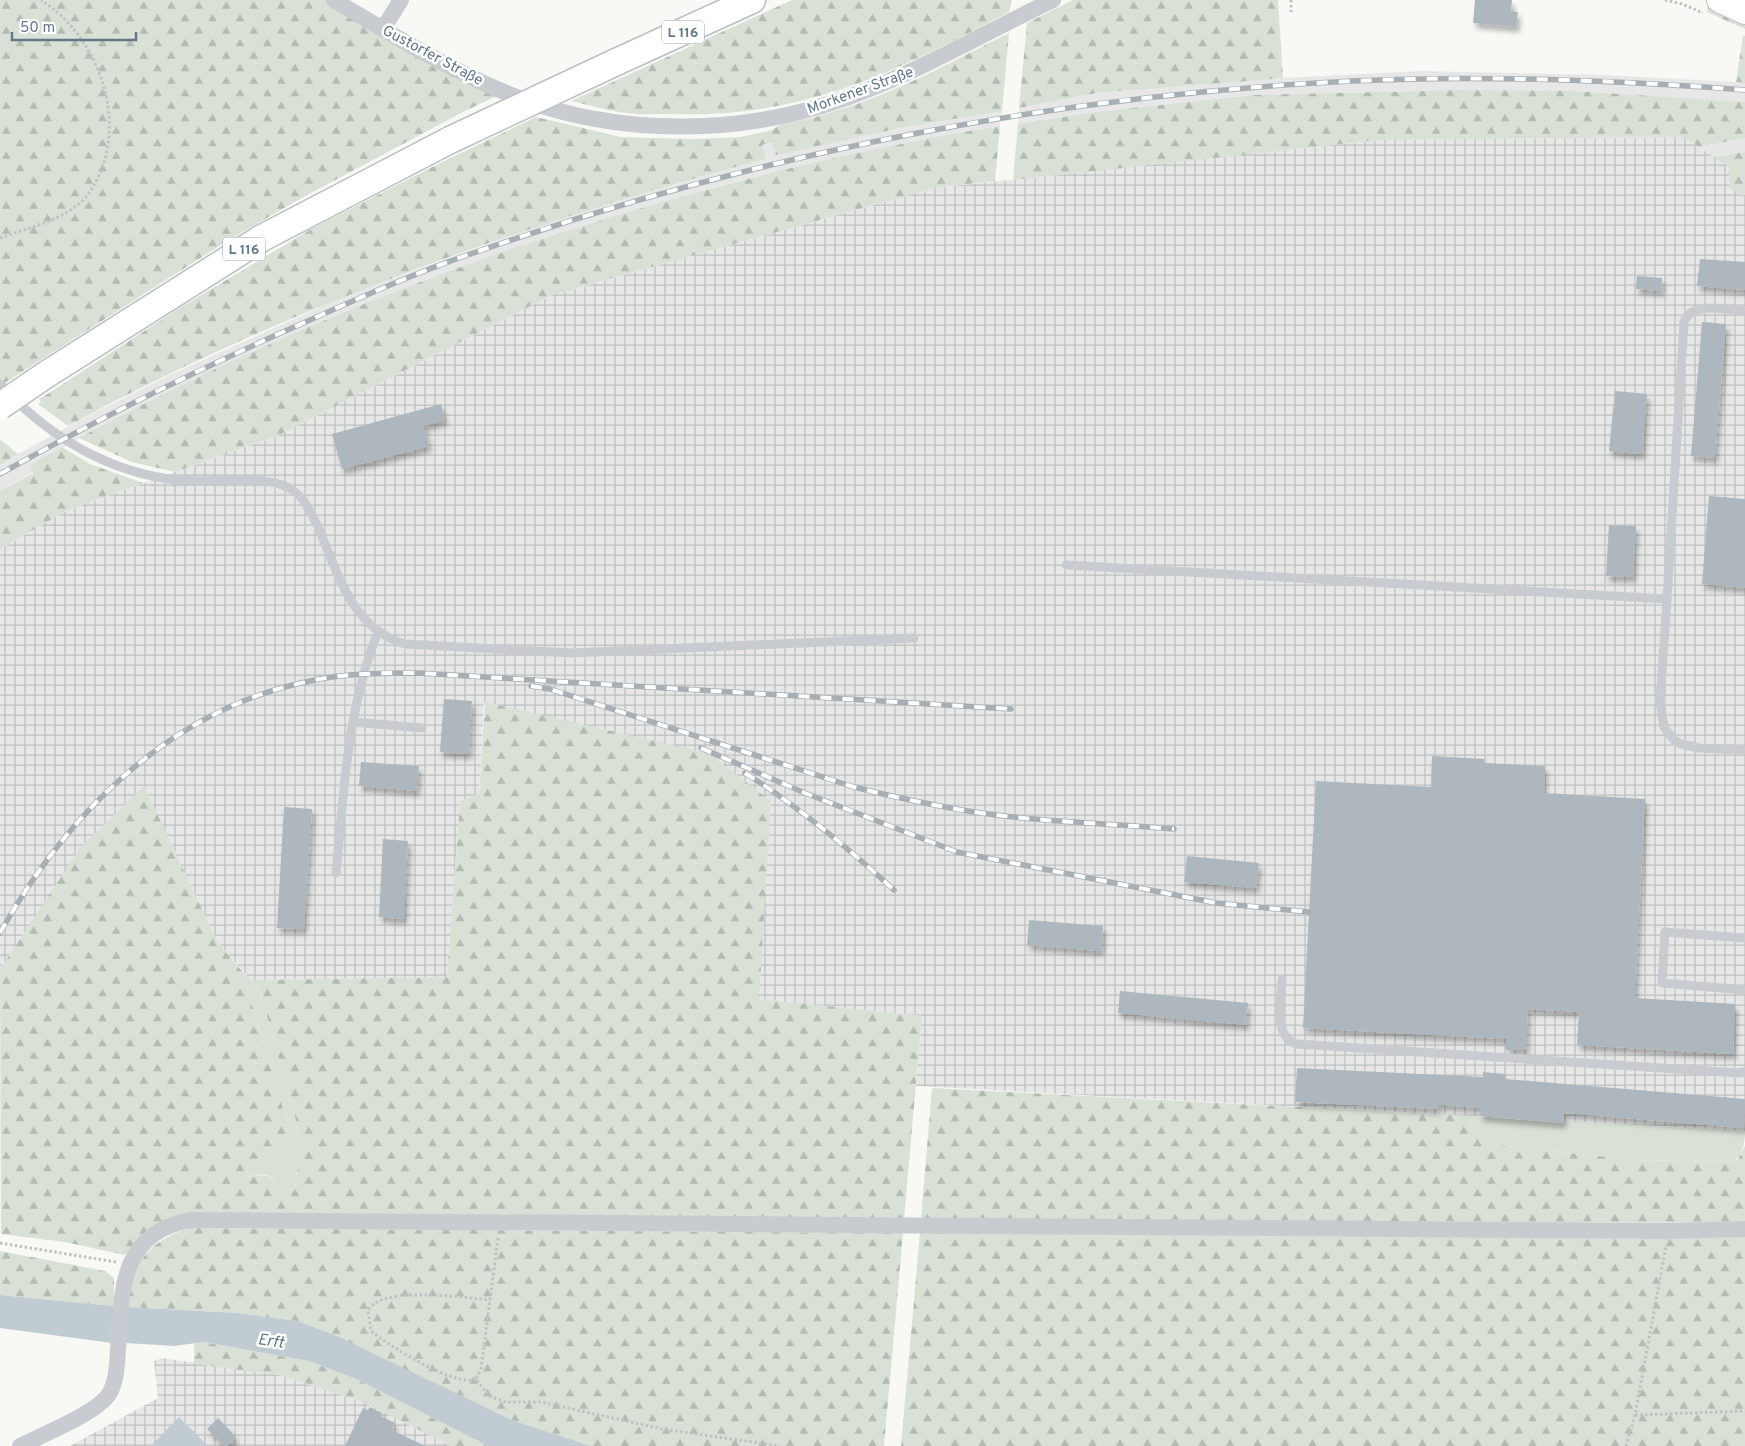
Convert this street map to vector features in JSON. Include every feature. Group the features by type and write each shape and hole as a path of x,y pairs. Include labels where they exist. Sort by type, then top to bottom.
{"main road":[{"name":"L 116","path":"0,406 47,374 248,247 450,140 752,0"},
{"path":"1719,0 1745,12"}],"street":[{"name":"Gustorfer Straße","path":"334,0 474,78 535,103"},
{"path":"383,29 400,0"},
{"name":"Morkener Straße","path":"535,103 605,120 650,125 717,124 780,116 835,102 890,81 1053,0"},
{"path":"20,1446 99,1405 111,1390 117,1365 123,1286 129,1264 155,1234 175,1224 190,1220 1669,1231 1745,1229"}],"lane":[{"path":"1745,312 1697,309 1689,313 1684,322 1660,701 1664,727 1674,740 1689,746 1745,750"},
{"path":"0,384 22,407 51,431 90,454 120,467 171,480 269,482 292,489 308,508 356,609 378,632 394,640 419,646 560,653 914,638"},
{"path":"1066,565 1667,599"},
{"path":"336,873 348,746 367,662 378,632"},
{"path":"353,722 422,728"},
{"path":"1745,938 1665,932 1662,983 1745,990"},
{"path":"1282,979 1281,1028 1287,1038 1297,1044 1738,1074 1745,1072"}],"path":[{"path":"0,238 63,214 83,201 96,181 108,146 108,106 95,67 74,30 41,0"},
{"path":"1291,0 1292,12"},
{"path":"476,1379 481,1370 500,1222"},
{"path":"1626,1446 1635,1415 1669,1231"},
{"path":"0,1243 129,1264"},
{"path":"476,1379 464,1381 442,1373 388,1345 371,1330 368,1310 376,1302 401,1296 451,1295 490,1300"},
{"path":"476,1379 489,1396 505,1402 541,1402 662,1429 780,1446"},
{"path":"1635,1415 1745,1411"}],"shaded area":[{"path":"1420,71 1603,75 1736,82 1745,83 1745,102 1574,91 1461,90 1253,95 1095,112 1018,124 1019,108 1097,93 1265,79"},
{"path":"1002,111 1000,126 766,174 714,187 580,226 433,277 248,354 152,400 30,465 33,472 0,491 0,465 18,454 82,419 172,374 349,294 574,213 765,159 761,146 773,143 777,154 900,128"},
{"path":"1685,137 1729,168 1739,194 1745,195 1745,1131 916,1086 922,1016 758,999 771,801 484,703 479,794 460,801 447,977 251,980 218,943 144,787 0,969 0,549 68,510 279,435 552,295 934,188 1379,140"},
{"path":"1745,138 1745,152 1713,157 1699,147"},
{"path":"162,1358 280,1375 365,1403 451,1446 70,1446 158,1398 154,1361"}],"green space":[{"path":"0,0 334,0 505,92 463,112 298,200 227,241 0,386"},
{"path":"792,0 1012,0 1009,12 926,54 846,88 804,100 762,109 716,114 632,114 571,101"},
{"path":"1073,0 1278,0 1283,78 1097,93 1019,108 1027,23"},
{"path":"1708,7 1745,24 1745,29 1707,12"},
{"path":"1009,33 1002,111 900,128 776,155 772,143 762,145 766,159 586,211 496,240 408,272 321,307 150,383 68,426 38,404 41,402 39,399 178,309 313,228 440,163 536,117 621,137 696,139 741,137 772,130 779,125 824,115 860,103 925,75"},
{"path":"1743,35 1745,36 1745,83 1736,82"},
{"path":"1461,90 1574,91 1745,102 1745,138 1699,147 1685,137 1379,140 1013,180 1018,124 1095,112 1253,95"},
{"path":"1000,126 995,181 934,188 552,295 279,435 175,472 132,462 79,438 188,382 299,331 412,285 527,244 644,207 761,175 880,148"},
{"path":"1745,152 1745,195 1739,194 1729,187 1729,168 1713,157"},
{"path":"0,439 18,454 0,465"},
{"path":"62,447 90,464 143,483 68,510 0,549 0,491 33,473 30,465"},
{"path":"485,702 708,753 771,801 759,999 922,1016 904,1219 192,1215 124,1255 65,1242 1,1234 0,969 80,848 144,786 218,943 242,971 293,1143 246,1166 249,1177 265,1175 271,1178 282,1190 295,1188 297,1171 303,1160 303,1146 257,980 447,977 460,801 479,794"},
{"path":"242,971 251,980 257,980 303,1146 303,1160 297,1171 295,1188 282,1190 269,1176 265,1175 249,1177 246,1166 293,1143"},
{"path":"932,1088 1470,1116 1473,1133 1497,1145 1636,1160 1732,1162 1738,1159 1745,1146 1745,1223 921,1219"},
{"path":"1470,1116 1745,1131 1745,1136 1741,1153 1732,1162 1636,1160 1497,1145 1473,1133"},
{"path":"189,1228 903,1233 884,1446 591,1446 512,1420 297,1321 237,1313 128,1307 133,1278 144,1256 163,1240"},
{"path":"920,1233 1745,1234 1745,1446 901,1446"},
{"path":"0,1251 105,1271 114,1278 114,1306 0,1295"},
{"path":"203,1342 309,1361 356,1379 488,1446 451,1446 365,1403 280,1375 194,1364 194,1343"}],"water":[{"path":"0,1295 114,1306 112,1343 0,1328"},
{"name":"Erft","path":"128,1307 237,1313 297,1321 339,1337 512,1420 591,1446 488,1446 356,1379 309,1361 203,1342 175,1346 125,1343"},
{"path":"179,1417 208,1446 151,1446"}],"building":[{"path":"1475,0 1512,0 1511,11 1518,12 1516,27 1473,23"},
{"path":"1700,259 1745,262 1745,290 1697,286"},
{"path":"1637,276 1662,278 1661,291 1636,289"},
{"path":"1702,322 1726,324 1715,458 1691,456"},
{"path":"1615,391 1647,394 1642,454 1609,451"},
{"path":"441,404 445,420 424,426 429,446 342,469 332,434"},
{"path":"1709,496 1745,499 1745,588 1702,584"},
{"path":"1609,525 1636,526 1633,577 1606,576"},
{"path":"444,699 472,701 469,754 440,752"},
{"path":"1432,756 1484,759 1484,763 1545,766 1544,793 1645,799 1635,998 1735,1004 1733,1054 1577,1045 1579,1012 1528,1009 1526,1050 1506,1050 1506,1039 1303,1028 1316,781 1431,787"},
{"path":"361,762 419,766 417,791 359,786"},
{"path":"284,807 312,809 304,929 277,928"},
{"path":"383,839 408,841 404,919 379,917"},
{"path":"1187,856 1259,863 1256,888 1184,882"},
{"path":"1029,920 1103,926 1101,951 1027,945"},
{"path":"1120,991 1248,1003 1246,1025 1118,1013"},
{"path":"1297,1068 1483,1077 1483,1072 1505,1074 1505,1079 1745,1099 1744,1128 1564,1113 1563,1123 1480,1116 1480,1108 1438,1105 1438,1109 1295,1102"},
{"path":"370,1407 382,1413 380,1416 395,1423 392,1430 425,1446 345,1446 363,1408 368,1410"},
{"path":"218,1418 236,1437 227,1446 224,1446 207,1429"}],"railway":[{"path":"0,474 76,432 192,374 352,301 458,258 585,216 692,185 910,134 1020,115 1131,100 1242,88 1353,81 1451,78 1598,81 1745,90"},
{"path":"0,933 27,889 57,847 91,808 128,772 168,741 212,715 260,695 310,681 378,673 419,673 1011,709"},
{"path":"531,686 550,689 854,787 894,797 988,814 1068,822 1174,829"},
{"path":"701,748 805,793 957,852 1216,903 1309,912"},
{"path":"745,773 822,828 894,890"}]}
